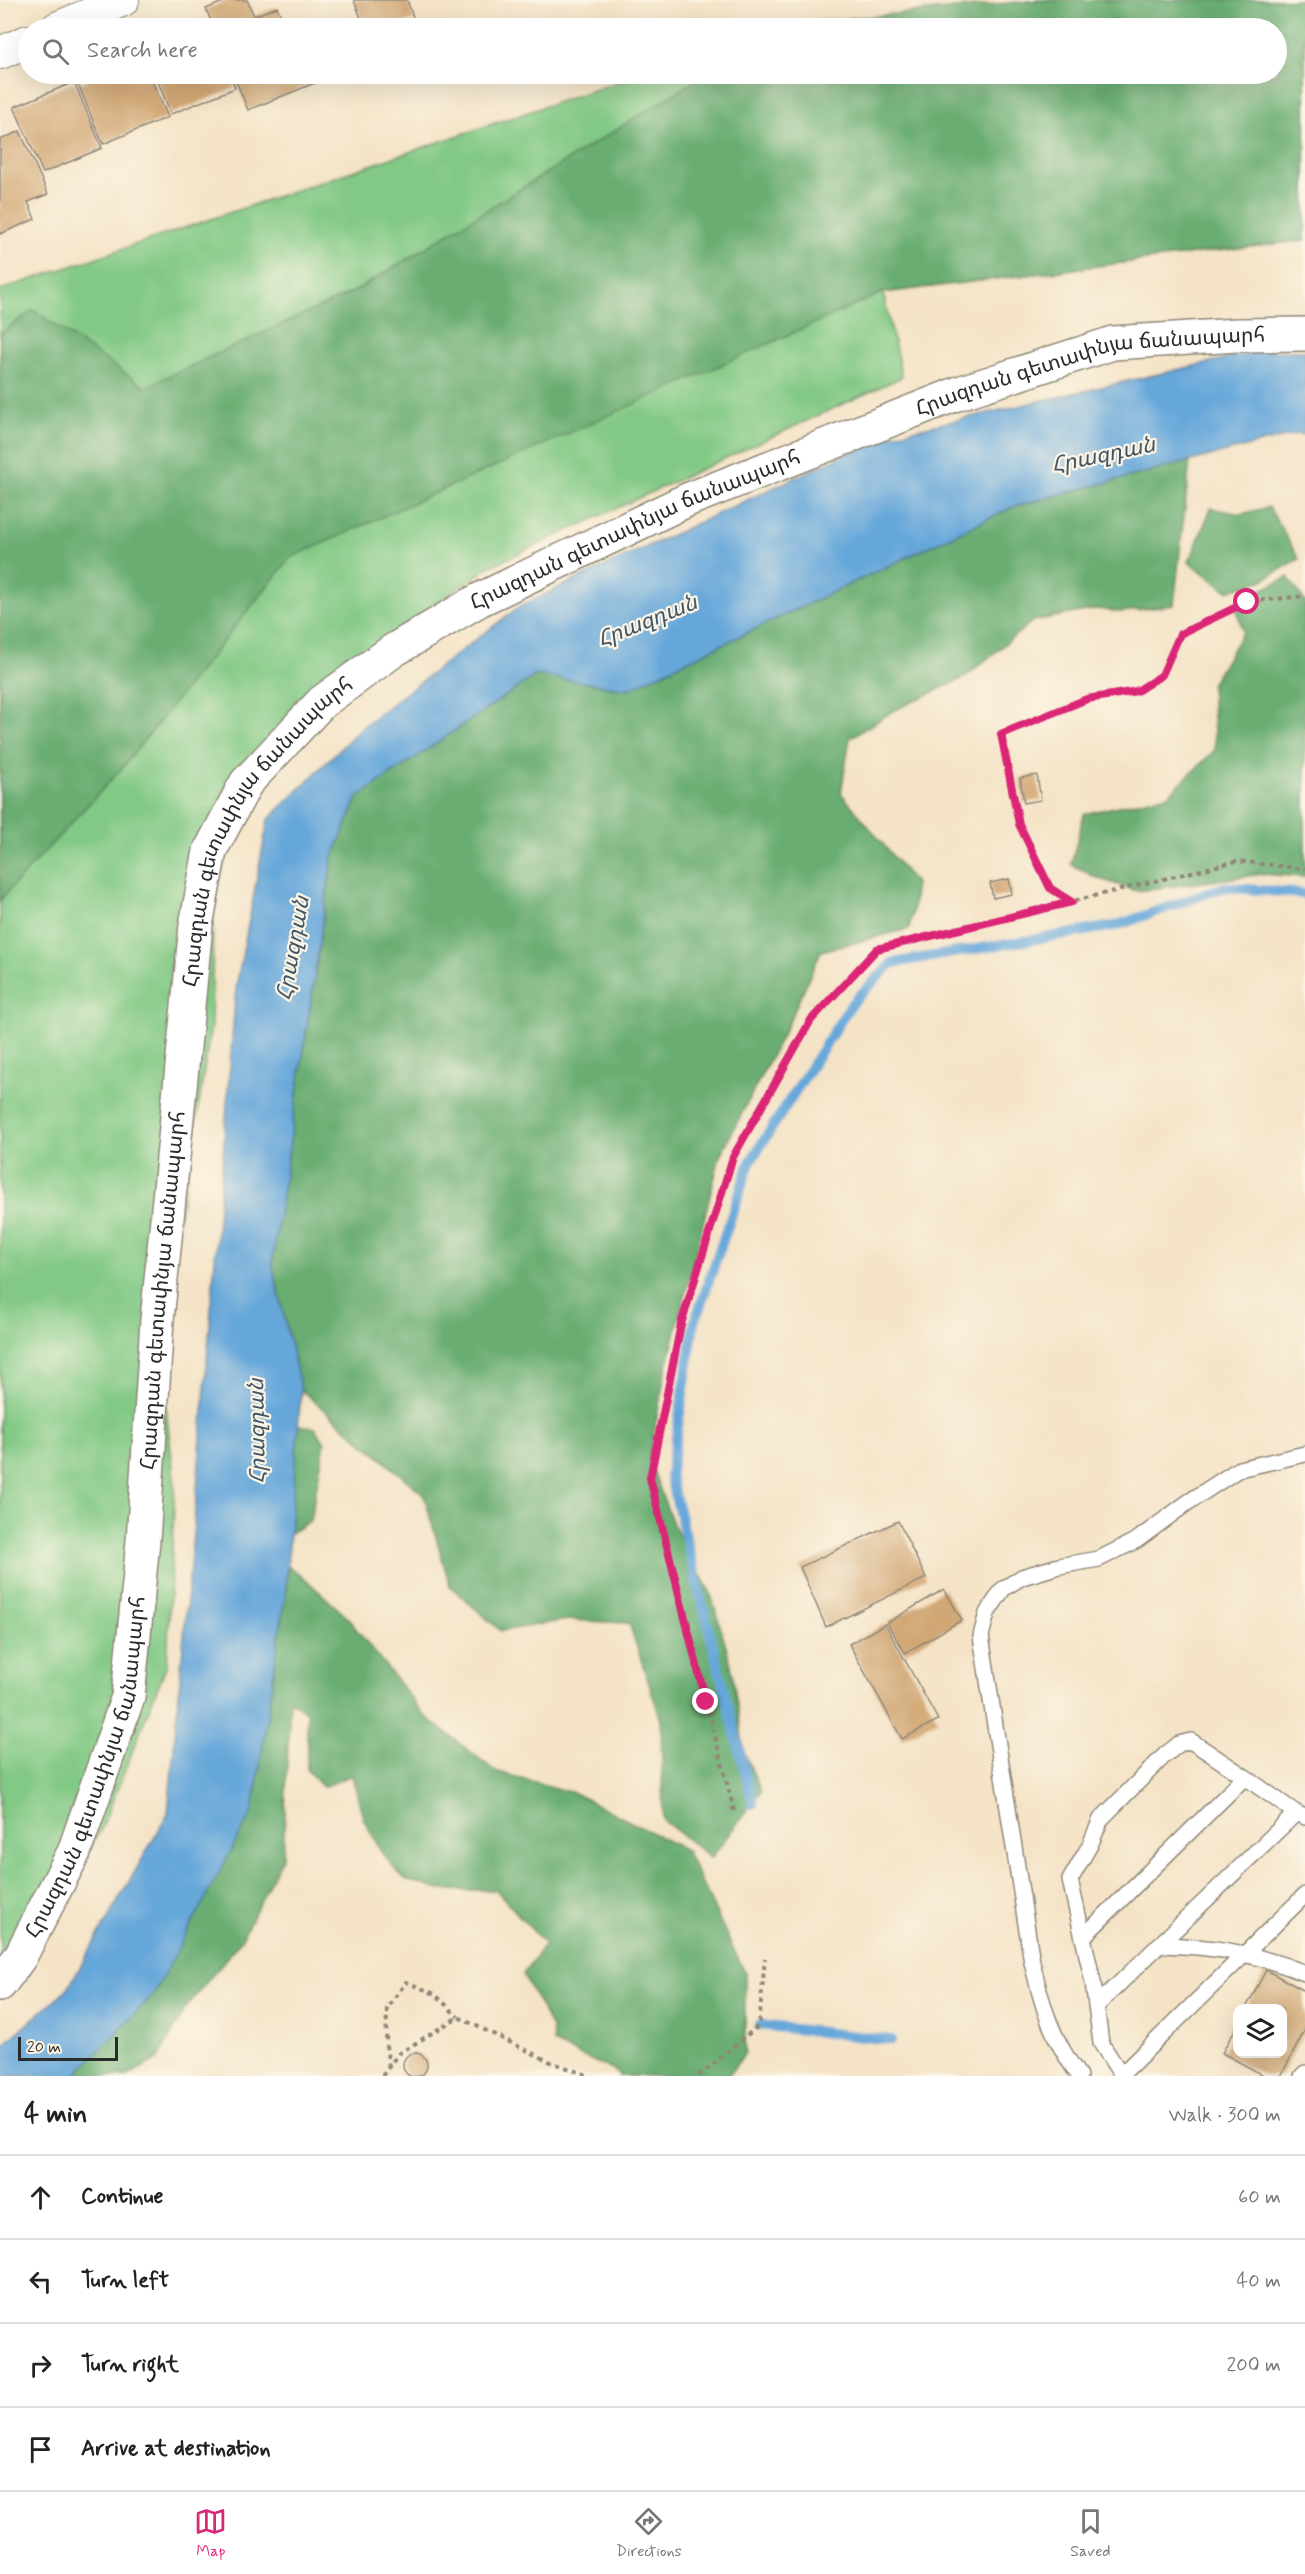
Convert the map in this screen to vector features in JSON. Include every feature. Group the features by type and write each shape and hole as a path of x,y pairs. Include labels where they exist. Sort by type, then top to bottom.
{"street":[{"path":"81,18 123,0"},
{"path":"0,53 18,45"},
{"name":"Հրազդան գետափնյա ճանապարհ","path":"0,1984 20,1957 74,1852 128,1697 143,1541 157,1320 196,925 210,851 246,783 321,702 394,650 479,600 687,500 959,393 1113,343 1237,335 1305,334"}],"lane":[{"path":"1079,2076 1059,2048 1042,2006 1032,1962 981,1636 987,1612 1003,1589 1022,1576 1099,1559 1137,1540 1187,1503 1239,1469 1305,1454"},
{"path":"1096,2006 1300,1815 1191,1742 1179,1744 1132,1786 1101,1820 1070,1880 1083,1937 1101,2043 1122,2075 1305,1895"},
{"path":"1083,1937 1245,1777"},
{"path":"1159,1945 1203,1946 1245,1953 1305,1973"}],"path":[{"path":"1072,902 1050,888 1019,824 1001,734 1087,699 1137,691 1162,675 1180,634 1247,602 1305,596"},
{"path":"734,1811 650,1478 681,1324 733,1157 811,1020 877,949 1237,861 1305,868"},
{"path":"699,2076 759,2025 765,1958"},
{"path":"389,2067 386,2045 387,2009 406,1982 435,1994 458,2017 551,2062 590,2076"},
{"path":"382,2076 398,2054 458,2017"}],"green space":[{"path":"1041,0 1305,0 1305,240 883,293 902,377 491,566 297,699 246,796 214,896 211,1026 191,1154 157,1333 175,1485 167,1664 101,1830 0,1995 0,290 611,84 1287,84 1287,18 855,18"},
{"path":"1041,0 1305,0 1305,240 882,293 290,558 122,768 0,900 0,334 33,310 145,387 357,290 690,84 1287,84 1287,18 855,18"},
{"path":"1190,461 1174,605 1122,612 1096,609 1033,621 965,677 895,710 850,738 841,793 915,883 909,929 821,951 790,1020 720,1156 664,1378 649,1460 673,1524 711,1594 731,1665 744,1752 761,1792 711,1858 663,1820 661,1720 629,1623 568,1620 501,1631 450,1586 424,1495 301,1390 272,1263 332,859 358,797 536,675 628,689 1015,506"},
{"path":"1269,507 1299,559 1261,581 1227,591 1189,562 1211,508 1241,514"},
{"path":"1288,577 1305,602 1305,877 1262,874 1137,891 1097,878 1071,864 1084,814 1168,795 1215,750 1211,685 1243,632 1235,603"},
{"path":"298,1425 315,1428 325,1443 310,1521 290,1533"},
{"path":"288,1566 346,1616 425,1716 495,1771 574,1793 686,1850 745,1973 745,2053 728,2076 619,2076 617,2072 553,2043 552,2028 523,1974 545,1944 496,1890 440,1890 404,1879 382,1853 363,1818 352,1775 323,1787 307,1770 307,1713 290,1700 283,1856 241,1940 185,2009 158,2059 127,2076 75,2076 153,1995 285,1597"}],"water":[{"name":"Հրազդան","path":"1260,351 1305,351 1305,435 1296,434 1015,506 628,689 536,675 358,797 332,859 272,1263 301,1390 285,1597 253,1810 153,1995 75,2076 0,2076 0,2048 68,1988 168,1814 197,1490 236,988 268,820 363,726 520,606 882,437"}],"building":[{"path":"228,0 247,0 254,16 277,7 282,18 210,18 206,9"},
{"path":"354,0 407,0 413,18 361,18"},
{"path":"69,84 75,84 102,148 43,173 14,107"},
{"path":"78,84 153,84 168,117 103,144"},
{"path":"159,84 234,84 235,88 171,114"},
{"path":"237,84 312,84 248,110"},
{"path":"20,131 48,194 28,202 35,219 0,234 0,140"},
{"path":"1037,775 1041,800 1024,803 1020,778"},
{"path":"1009,879 1012,894 993,898 990,883"},
{"path":"898,1521 926,1578 826,1627 800,1567"},
{"path":"944,1589 962,1620 905,1653 887,1623"},
{"path":"885,1624 938,1720 902,1739 849,1644"},
{"path":"1266,1970 1305,1991 1305,2030 1281,2076 1265,2076 1222,2053 1233,2033 1233,2058 1287,2058 1287,2004 1248,2004"},
{"path":"420,2054 426,2060 424,2074 410,2076 406,2074 403,2065 406,2056"}],"waterway":[{"path":"753,1804 670,1476 694,1324 750,1162 852,1003 892,963 1115,926 1225,887 1305,894"},
{"path":"759,2025 891,2040"}],"route":[{"path":"706,1702 650,1478 681,1324 733,1157 811,1020 877,949 1072,902 1050,888 1019,824 1001,734 1087,699 1137,691 1162,675 1180,634 1247,602"}]}
